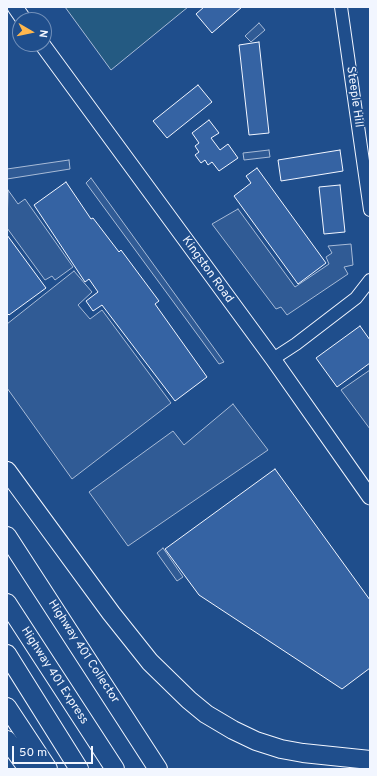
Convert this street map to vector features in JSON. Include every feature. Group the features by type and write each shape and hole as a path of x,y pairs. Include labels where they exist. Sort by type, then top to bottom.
{"highway":[{"path":"7,471 111,613 150,662 188,700 233,730 256,741 281,749 303,753 370,760"},
{"name":"Highway 401 Collector","path":"7,536 158,769"},
{"name":"Highway 401 Express","path":"7,603 115,769"},
{"path":"7,654 79,769"},
{"path":"7,708 48,769"},
{"path":"7,740 28,769"}],"main road":[{"name":"Kingston Road","path":"48,52 273,359 370,497"}],"street":[{"name":"Steeple Hill","path":"342,7 364,133 370,210"},
{"path":"273,359 296,344 356,298 370,280"}],"shaded area":[{"path":"65,7 188,7 111,70"},
{"path":"259,23 265,30 251,42 245,36"},
{"path":"269,150 270,157 244,160 243,153"},
{"path":"69,160 70,169 7,179 7,169"},
{"path":"91,178 224,362 219,364 86,183"},
{"path":"8,190 18,204 25,199 73,267 55,280 52,276 45,280 7,228"},
{"path":"238,209 295,287 329,264 326,257 332,253 328,246 351,244 353,265 344,267 348,274 287,315 281,307 276,309 212,224"},
{"path":"74,271 92,292 78,305 90,319 102,310 171,403 72,479 7,388 7,324"},
{"path":"370,370 370,429 341,390"},
{"path":"233,404 268,450 128,546 89,492 173,431 184,445"},
{"path":"163,548 183,577 177,581 157,553"}],"building":[{"path":"204,7 242,7 212,33 196,14"},
{"path":"259,42 269,133 249,135 239,45"},
{"path":"198,85 212,102 167,138 153,121"},
{"path":"209,120 219,133 211,138 220,150 228,144 238,158 219,171 212,162 208,165 205,160 201,163 195,155 199,152 195,146 199,143 192,133"},
{"path":"340,150 343,171 281,181 278,160"},
{"path":"257,168 326,263 298,284 234,196 251,183 246,176"},
{"path":"66,182 91,219 93,218 119,252 121,250 159,301 155,304 207,377 175,401 102,305 93,311 86,301 98,292 89,279 85,282 34,205"},
{"path":"340,185 345,232 324,234 319,187"},
{"path":"7,235 46,288 9,315 7,315"},
{"path":"360,326 370,340 370,363 337,387 316,358"},
{"path":"275,469 370,600 370,668 342,689 199,595 165,549"}]}
